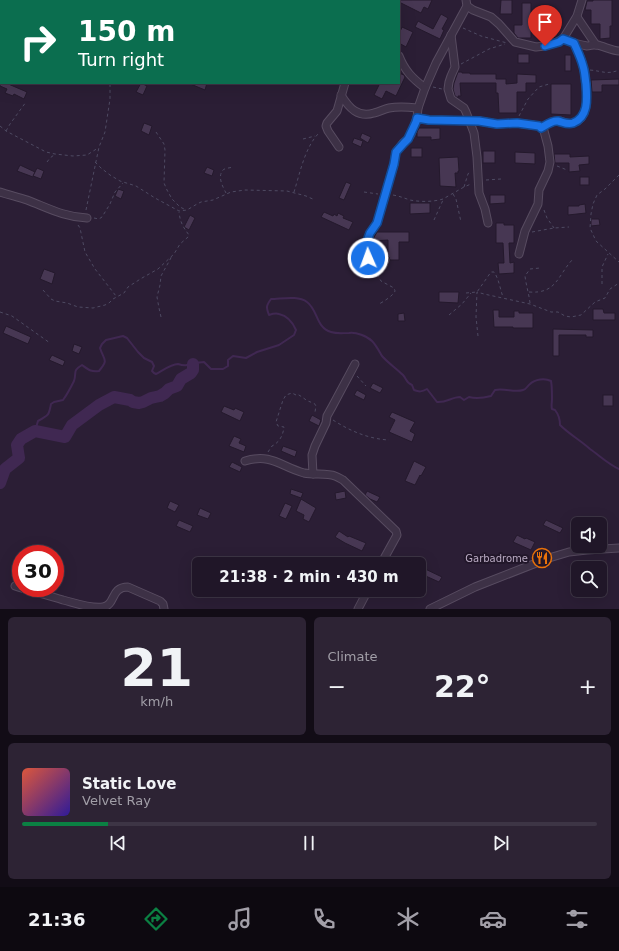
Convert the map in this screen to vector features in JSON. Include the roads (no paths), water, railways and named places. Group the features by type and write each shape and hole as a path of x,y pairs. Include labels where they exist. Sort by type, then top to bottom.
{"street":[{"path":"381,260 368,258 364,249 370,233 377,223 396,152 408,139 416,122 418,108 425,88 466,3 473,10 491,17 515,42 536,47 545,46 563,39 577,17 582,0"},
{"path":"577,17 596,45"},
{"path":"451,35 455,67 448,89 452,99 464,108 470,121 475,139 479,193 488,223"},
{"path":"563,39 574,43 588,46 596,45 619,51"},
{"path":"541,128 556,120 566,123 574,122 585,112 587,96 584,67 574,43"},
{"path":"400,58 407,72 413,79 425,88"},
{"path":"339,147 326,126 337,110 344,84"},
{"path":"341,94 346,103 359,114 363,115 396,107 418,108"},
{"path":"417,118 479,121 497,124 517,123 539,126 544,131 550,162 548,171 544,176 539,190 538,204 525,231 519,254"},
{"path":"0,192 61,214 87,218"},
{"path":"313,474 312,455 315,446 326,423 327,416 355,364"},
{"path":"245,461 256,458 265,458 303,472 334,476 344,480 396,531 397,535 385,557"},
{"path":"430,609 475,587 549,558 569,552 619,548"},
{"path":"53,597 81,605 102,608 110,604 116,592 124,587 160,601 163,604 164,609"},
{"path":"358,609 364,597"}],"waterway":[{"path":"35,431 38,421 48,414 51,404 63,400 74,381 75,372 77,369 82,365 90,370 99,371 105,362 100,348 106,340 123,336 127,338 144,358 152,362 154,366 152,371 156,374 175,364 185,365 204,362 211,369 223,369 228,366 228,360 233,356 246,358 257,352 279,345 294,335 296,330 290,320 279,314 269,315 267,310 268,303 271,299 294,298 303,300 311,305 322,327 326,330 336,333 358,334 370,339 375,344 382,356 403,375 407,382 412,385 414,390 424,391 427,389 437,402 443,402 457,397 464,400 469,397 477,398 491,396 495,390 520,391 537,380 551,381 552,409 555,410 560,425 604,460 619,469"},
{"path":"0,483 5,469 19,458 17,445 21,439 35,431 65,437 72,425 99,405 114,397 139,403 160,396 169,389 177,386 181,379 191,373 193,370 193,364"}],"place":[{"name":"Garbadrome","path":"542,558"}]}
